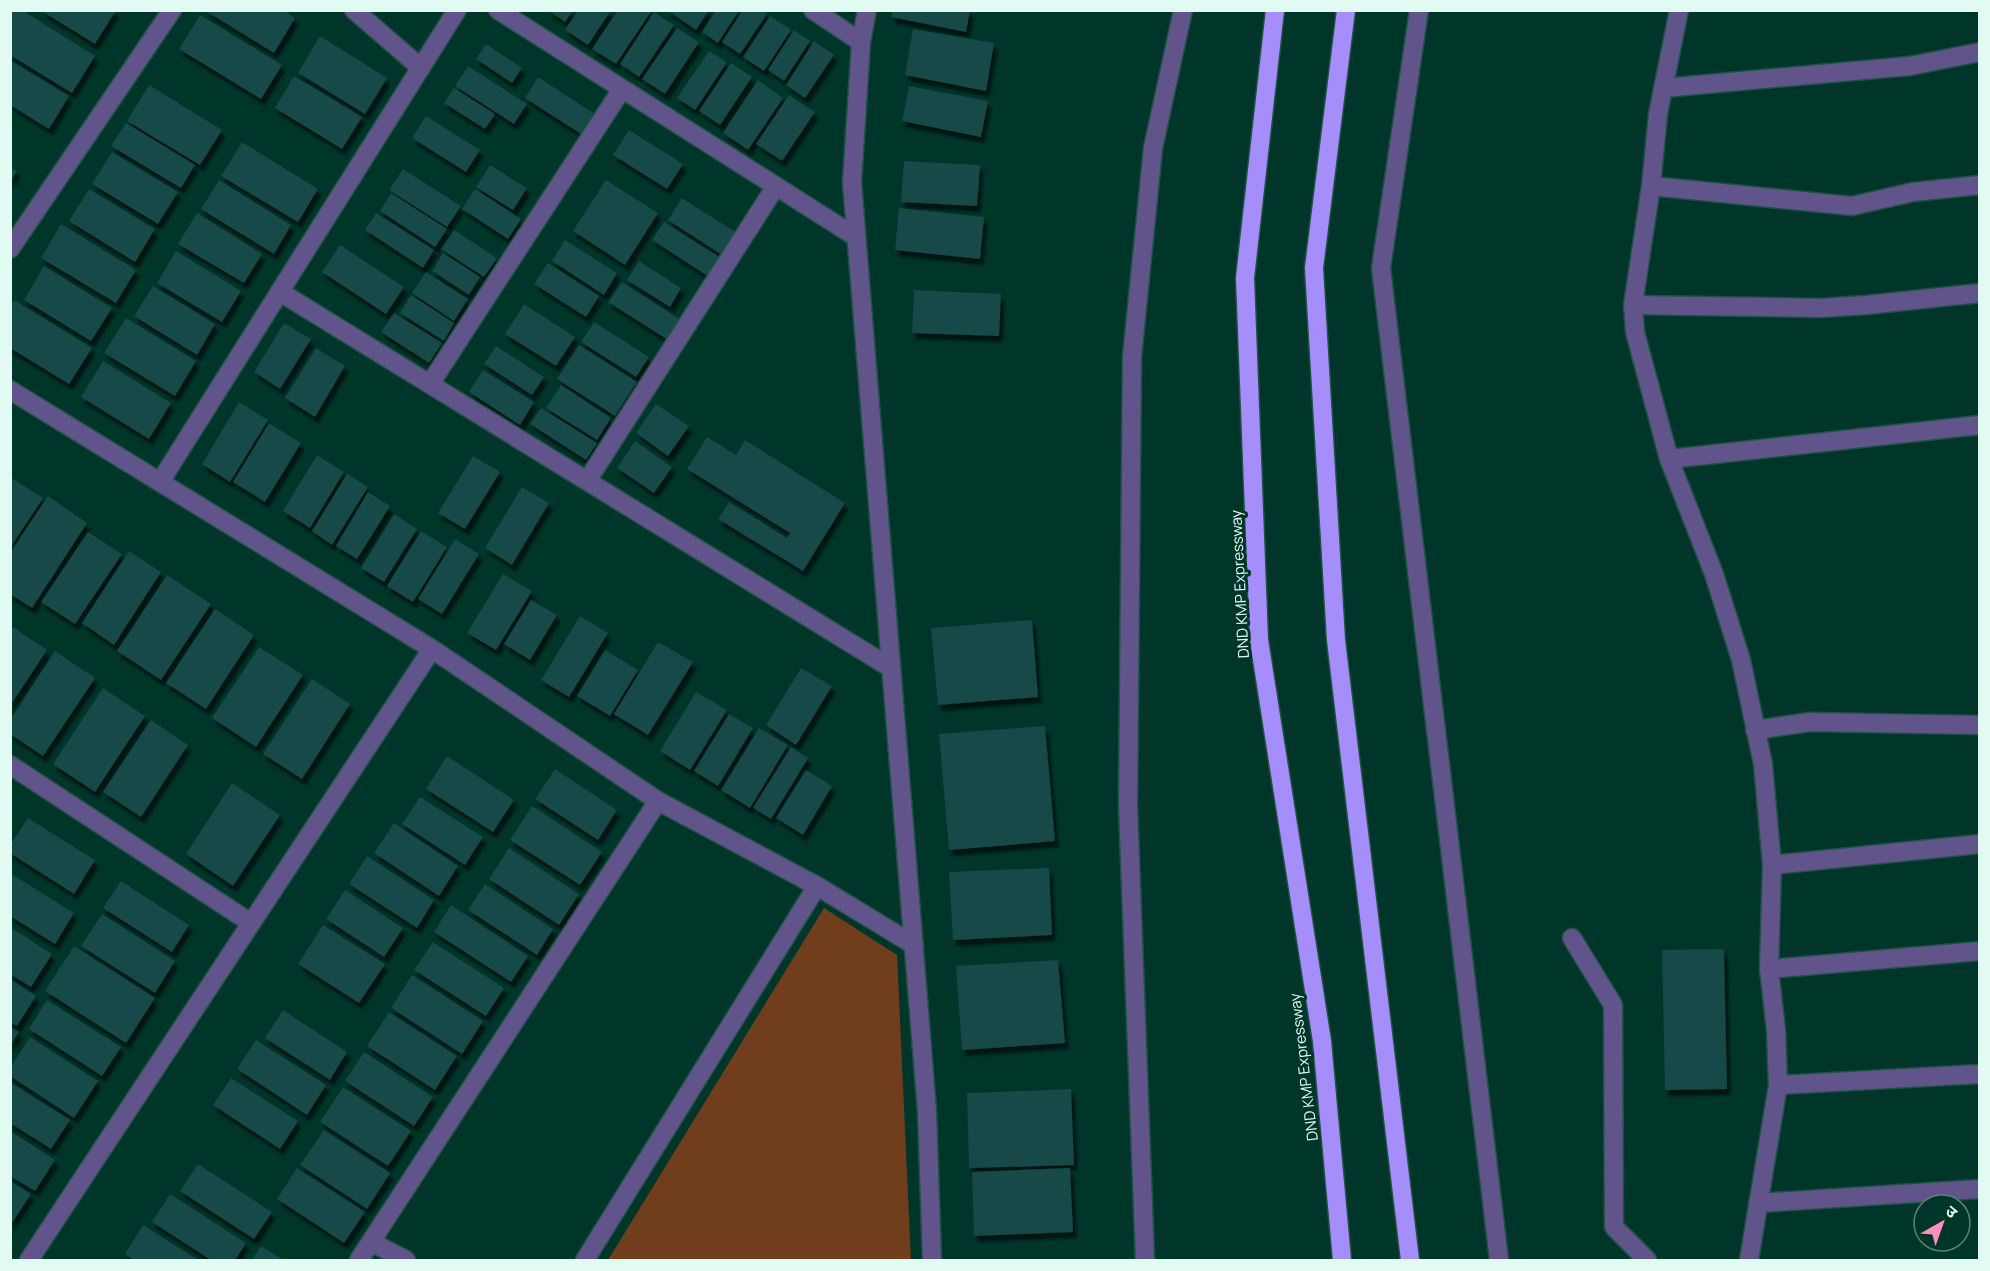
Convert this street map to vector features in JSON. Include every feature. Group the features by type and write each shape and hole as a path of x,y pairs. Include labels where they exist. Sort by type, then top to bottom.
{"highway":[{"name":"DND KMP Expressway","path":"1275,10 1245,278 1259,640 1322,1041 1342,1260"},
{"path":"1346,10 1314,268 1336,640 1379,1018 1410,1260"}],"street":[{"path":"10,249 172,10"},
{"path":"354,10 421,68"},
{"path":"160,482 457,10"},
{"path":"498,10 856,237"},
{"path":"813,10 861,42"},
{"path":"867,10 861,42 852,182 927,1111 932,1260"},
{"path":"1145,1260 1128,806 1132,357 1153,148 1183,10"},
{"path":"1419,10 1381,268 1499,1260"},
{"path":"1679,10 1658,114 1651,186 1633,305 1635,332 1669,459 1714,574 1741,660 1763,764 1772,864 1769,969 1776,1030 1778,1085 1749,1260"},
{"path":"1664,88 1910,66 1980,52"},
{"path":"430,384 622,89"},
{"path":"1651,186 1852,206 1913,192 1980,185"},
{"path":"587,481 776,186"},
{"path":"280,292 891,668"},
{"path":"1633,305 1821,308 1980,293"},
{"path":"10,390 432,649 658,801 817,886 914,945"},
{"path":"1669,459 1980,424"},
{"path":"29,1260 432,649"},
{"path":"1755,730 1810,722 1980,725"},
{"path":"13,774 251,923"},
{"path":"359,1260 658,801"},
{"path":"1772,864 1980,844"},
{"path":"585,1260 817,886"},
{"path":"1572,938 1613,1005 1614,1227 1647,1260"},
{"path":"1769,969 1980,951"},
{"path":"1778,1085 1980,1074"},
{"path":"1758,1203 1980,1189"},
{"path":"371,1242 406,1260"}],"shaded area":[{"path":"824,908 897,955 911,1260 608,1260"}],"building":[{"path":"10,10 22,10 95,56 72,93 10,55"},
{"path":"40,10 116,10 95,44"},
{"path":"204,10 283,10 295,18 274,53"},
{"path":"548,10 573,10 565,22"},
{"path":"578,10 611,10 588,45 565,30"},
{"path":"618,10 652,10 616,64 592,49"},
{"path":"667,10 709,10 696,30"},
{"path":"716,10 739,10 718,43 702,32"},
{"path":"743,10 762,10 767,14 740,54 722,42"},
{"path":"893,10 970,10 966,32 891,17"},
{"path":"654,12 674,25 639,77 620,64"},
{"path":"200,15 282,65 261,99 179,49"},
{"path":"770,16 791,30 764,71 743,57"},
{"path":"677,28 699,42 665,94 642,79"},
{"path":"913,29 994,43 986,91 905,75"},
{"path":"794,30 810,41 784,81 768,70"},
{"path":"320,36 387,78 365,114 298,73"},
{"path":"814,41 834,55 805,98 786,85"},
{"path":"486,44 522,68 512,83 476,59"},
{"path":"709,51 727,62 695,110 677,98"},
{"path":"10,60 69,96 49,129 10,105"},
{"path":"731,63 752,77 720,125 699,111"},
{"path":"468,66 527,104 514,124 455,86"},
{"path":"294,76 362,117 342,149 275,108"},
{"path":"538,77 595,114 581,134 525,98"},
{"path":"758,80 783,98 748,150 723,133"},
{"path":"149,85 222,130 200,165 127,121"},
{"path":"909,86 988,101 981,137 902,121"},
{"path":"454,88 495,114 485,129 444,103"},
{"path":"789,95 815,112 782,161 756,144"},
{"path":"426,116 480,150 466,172 412,138"},
{"path":"126,123 195,165 181,188 111,146"},
{"path":"629,130 683,164 667,189 613,155"},
{"path":"242,142 318,189 298,222 221,176"},
{"path":"112,152 178,192 158,224 92,184"},
{"path":"904,161 980,165 977,206 901,202"},
{"path":"490,165 527,188 513,210 476,187"},
{"path":"10,167 17,171 10,182"},
{"path":"403,169 461,206 447,227 389,190"},
{"path":"219,180 291,225 274,254 201,209"},
{"path":"606,180 658,213 625,265 573,231"},
{"path":"89,189 155,229 135,262 69,221"},
{"path":"475,189 521,219 508,239 462,209"},
{"path":"391,193 447,229 435,247 380,211"},
{"path":"682,198 740,235 725,257 668,220"},
{"path":"899,208 984,217 980,259 895,250"},
{"path":"197,213 262,254 244,283 178,244"},
{"path":"376,213 434,250 423,268 365,230"},
{"path":"664,222 721,258 709,277 652,240"},
{"path":"61,224 136,270 116,303 41,258"},
{"path":"454,230 497,258 484,277 441,249"},
{"path":"565,240 617,273 604,295 552,261"},
{"path":"340,245 404,287 386,314 322,272"},
{"path":"176,251 241,291 222,322 157,283"},
{"path":"443,253 480,277 469,295 432,271"},
{"path":"639,261 681,288 670,307 627,280"},
{"path":"548,263 599,296 586,317 534,284"},
{"path":"44,266 112,308 91,341 24,300"},
{"path":"426,272 468,299 454,321 412,293"},
{"path":"622,282 681,320 668,340 608,302"},
{"path":"153,286 215,324 197,355 134,316"},
{"path":"914,290 1001,294 999,336 912,333"},
{"path":"411,295 454,323 444,341 400,313"},
{"path":"14,300 92,348 69,384 10,348 10,306"},
{"path":"524,304 575,337 556,366 505,334"},
{"path":"394,313 442,343 429,363 381,332"},
{"path":"126,318 196,361 175,396 104,353"},
{"path":"594,322 649,357 636,377 581,342"},
{"path":"284,323 311,339 280,389 254,372"},
{"path":"579,345 637,382 615,416 557,379"},
{"path":"496,346 544,377 532,395 484,364"},
{"path":"316,348 345,366 315,417 285,398"},
{"path":"103,361 171,403 149,439 81,397"},
{"path":"483,370 534,402 520,425 469,392"},
{"path":"561,385 611,418 597,440 546,408"},
{"path":"239,402 268,420 230,482 202,464"},
{"path":"656,404 689,426 668,456 636,433"},
{"path":"541,408 597,443 586,460 530,424"},
{"path":"269,423 301,443 265,502 233,482"},
{"path":"707,437 736,455 745,440 845,503 803,571 718,519 729,502 787,538 790,533 687,469"},
{"path":"635,441 672,467 654,493 617,468"},
{"path":"317,455 344,472 310,528 283,511"},
{"path":"473,456 500,472 465,529 438,513"},
{"path":"347,474 368,487 332,545 312,531"},
{"path":"10,477 43,498 10,548"},
{"path":"522,487 549,503 512,565 485,548"},
{"path":"368,492 390,506 357,559 336,546"},
{"path":"48,496 87,523 32,608 10,594 10,553"},
{"path":"394,514 417,529 384,582 361,568"},
{"path":"421,531 447,547 413,602 387,586"},
{"path":"88,532 122,554 75,624 41,602"},
{"path":"455,539 479,554 442,614 418,599"},
{"path":"129,551 161,572 114,645 82,623"},
{"path":"503,574 532,591 496,650 467,633"},
{"path":"167,575 211,604 161,680 117,651"},
{"path":"531,600 557,615 530,660 504,644"},
{"path":"215,609 254,635 206,709 166,683"},
{"path":"580,616 608,633 569,697 541,680"},
{"path":"1032,620 1038,697 938,705 931,628"},
{"path":"13,627 47,650 10,706 10,630"},
{"path":"658,642 693,662 648,735 614,714"},
{"path":"259,647 303,675 256,747 212,718"},
{"path":"605,650 638,670 610,716 577,696"},
{"path":"55,651 95,678 43,756 10,734 10,720"},
{"path":"801,668 832,686 796,745 766,725"},
{"path":"312,679 350,704 302,779 263,754"},
{"path":"103,688 145,716 95,792 53,764"},
{"path":"696,692 727,710 690,770 660,751"},
{"path":"729,714 753,728 718,786 694,771"},
{"path":"151,720 188,745 141,817 103,792"},
{"path":"1045,726 1055,841 949,850 939,734"},
{"path":"759,728 788,745 750,808 721,790"},
{"path":"791,747 808,758 771,819 753,808"},
{"path":"447,756 514,800 493,832 426,789"},
{"path":"555,769 617,810 598,840 535,799"},
{"path":"806,770 832,786 803,835 776,818"},
{"path":"232,783 280,815 233,886 186,854"},
{"path":"420,797 483,837 465,865 402,824"},
{"path":"532,806 602,852 580,885 510,840"},
{"path":"28,818 95,860 74,894 10,853 10,845"},
{"path":"394,823 458,866 439,896 374,853"},
{"path":"509,848 579,894 559,925 489,879"},
{"path":"367,856 434,900 417,928 349,884"},
{"path":"1049,868 1052,935 953,940 949,872"},
{"path":"10,873 74,913 55,944 10,916"},
{"path":"121,881 189,925 172,952 103,908"},
{"path":"485,884 553,929 537,955 468,910"},
{"path":"345,890 403,928 384,957 326,919"},
{"path":"451,905 528,956 511,982 434,932"},
{"path":"102,914 175,961 155,993 81,946"},
{"path":"323,925 385,964 359,1003 298,964"},
{"path":"10,927 52,954 31,987 10,974"},
{"path":"433,942 504,988 486,1016 414,970"},
{"path":"74,946 155,998 126,1043 45,991"},
{"path":"1724,949 1727,1089 1665,1090 1662,950"},
{"path":"1058,960 1065,1043 962,1050 956,966"},
{"path":"412,975 483,1021 462,1054 391,1008"},
{"path":"10,979 36,996 17,1026 10,1022"},
{"path":"47,1000 121,1047 102,1076 29,1029"},
{"path":"283,1010 347,1052 330,1080 265,1038"},
{"path":"389,1012 457,1056 435,1090 367,1046"},
{"path":"10,1027 19,1032 10,1046"},
{"path":"30,1037 98,1081 74,1118 10,1076 10,1068"},
{"path":"256,1040 326,1085 307,1115 237,1069"},
{"path":"364,1052 433,1097 414,1126 345,1081"},
{"path":"231,1078 298,1121 280,1149 213,1105"},
{"path":"10,1082 70,1120 51,1149 10,1123"},
{"path":"343,1087 411,1131 388,1166 320,1122"},
{"path":"1071,1089 1074,1165 969,1168 967,1093"},
{"path":"324,1130 390,1173 367,1209 300,1165"},
{"path":"10,1131 55,1160 35,1191 10,1176"},
{"path":"198,1164 272,1212 254,1239 180,1191"},
{"path":"297,1168 365,1212 344,1243 277,1199"},
{"path":"1070,1168 1073,1232 974,1236 972,1172"},
{"path":"10,1181 31,1194 10,1226"},
{"path":"170,1194 246,1243 235,1260 211,1260 152,1222"},
{"path":"143,1225 198,1260 134,1260 125,1254"},
{"path":"261,1246 284,1260 252,1260"}]}
